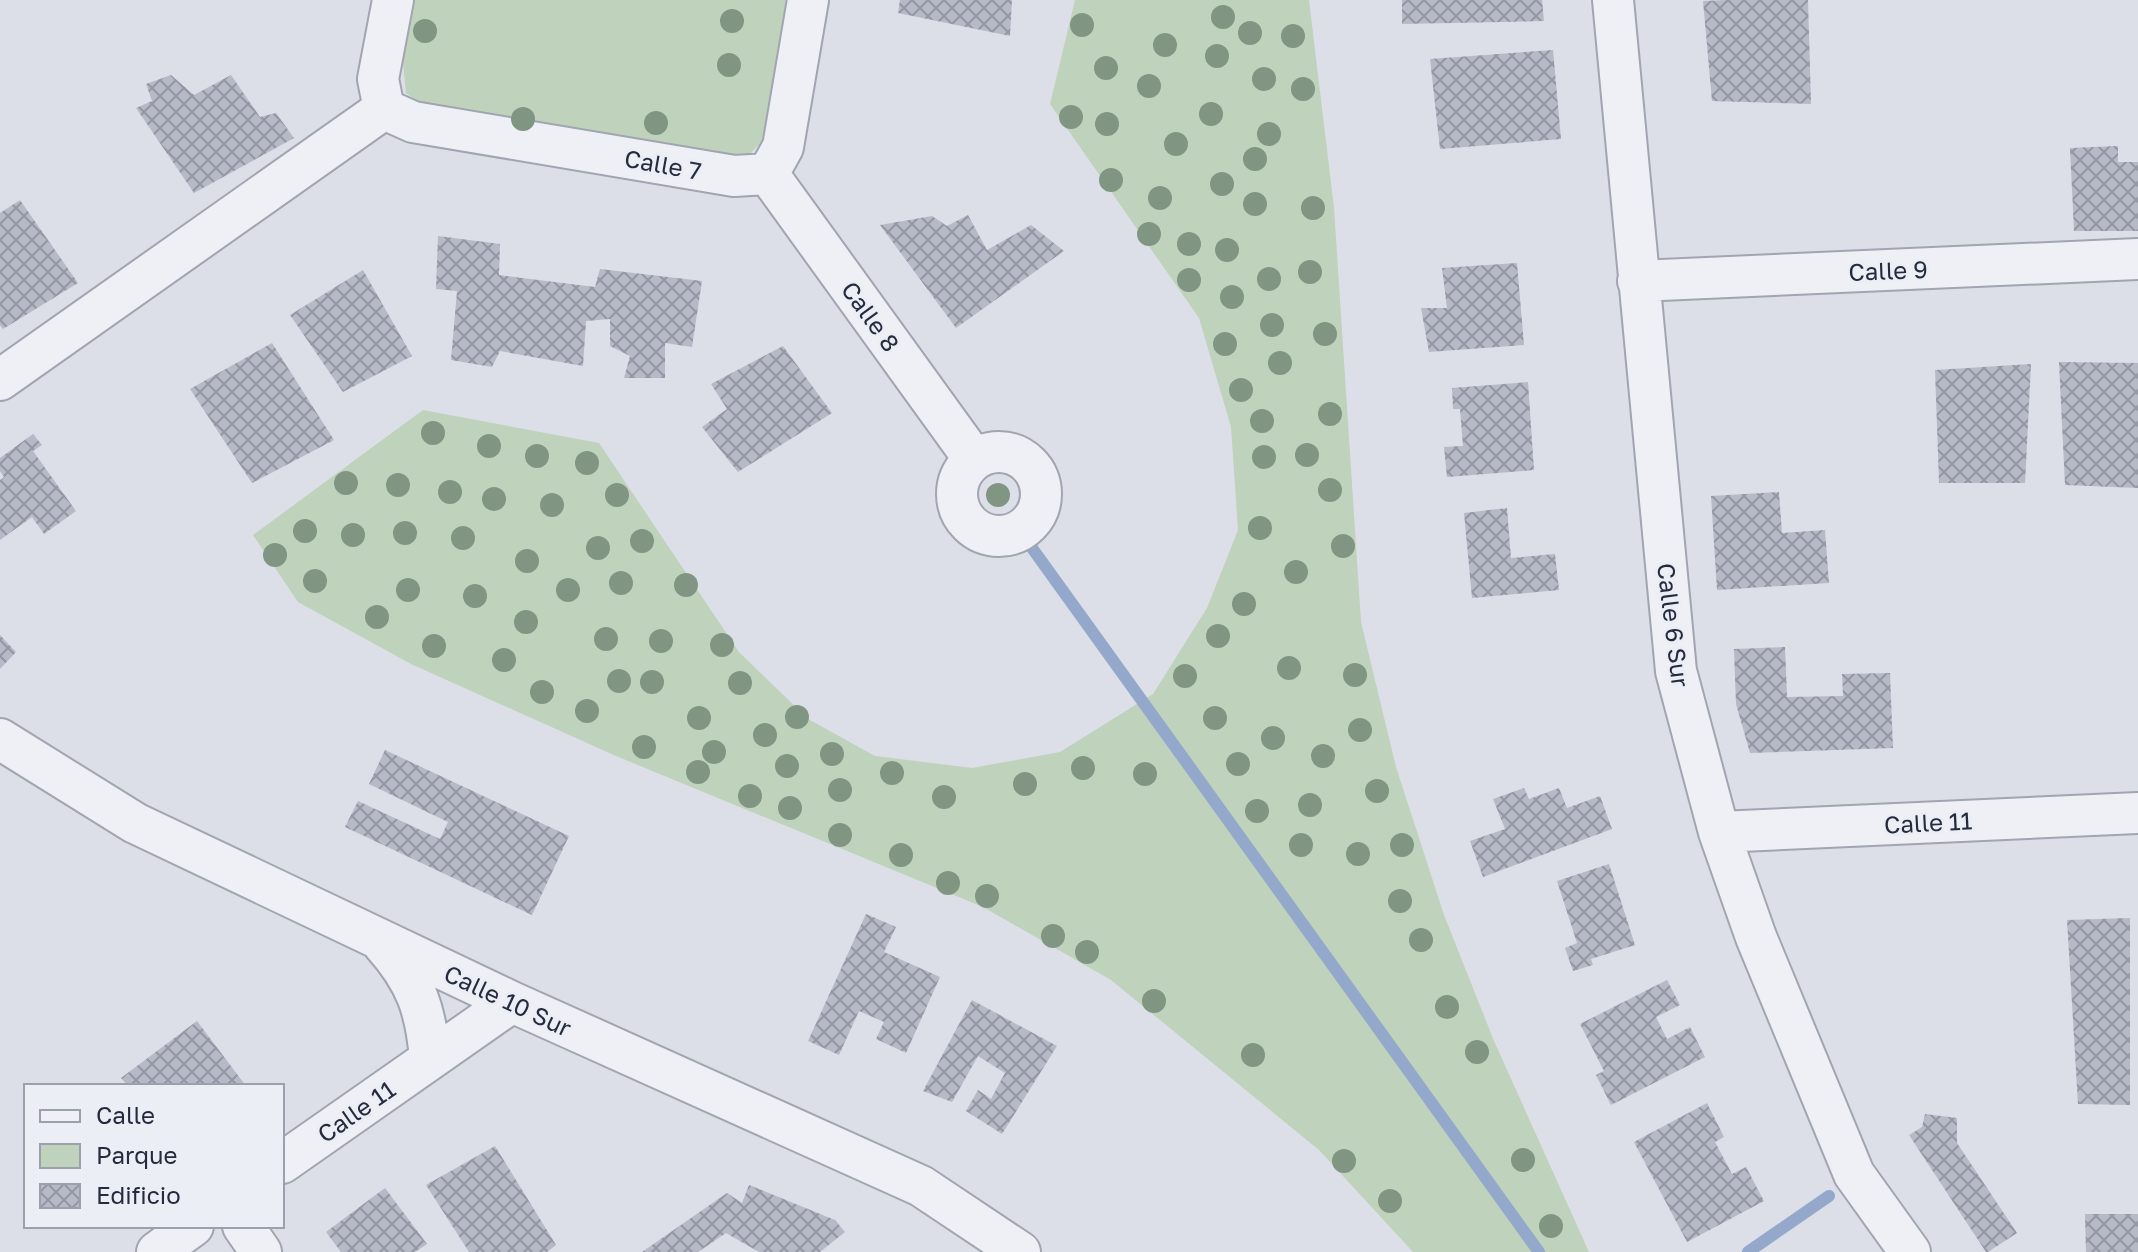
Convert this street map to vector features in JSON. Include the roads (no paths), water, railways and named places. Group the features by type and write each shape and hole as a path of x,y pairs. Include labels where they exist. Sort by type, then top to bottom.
{"street":[{"path":"0,380 384,109 378,79 393,0"},
{"path":"768,174 783,147 808,0"},
{"name":"Calle 6 Sur","path":"1613,0 1676,671 1719,832 1756,937 1854,1174 1910,1252"},
{"name":"Calle 7","path":"384,109 413,122 734,176 768,174"},
{"name":"Calle 8","path":"768,174 974,459"},
{"name":"Calle 9","path":"1638,281 2138,259"},
{"name":"Calle 10 Sur","path":"0,739 135,823 512,1002 921,1186 1020,1252"},
{"name":"Calle 11","path":"1719,832 2138,813"},
{"path":"381,941 403,966 419,995 427,1026 430,1059"},
{"name":"Calle 11","path":"284,1162 512,1002"},
{"path":"157,1252 190,1228"},
{"path":"244,1228 261,1252"}],"waterway":[{"path":"1027,541 1539,1252"},
{"path":"1748,1252 1829,1196"}]}
